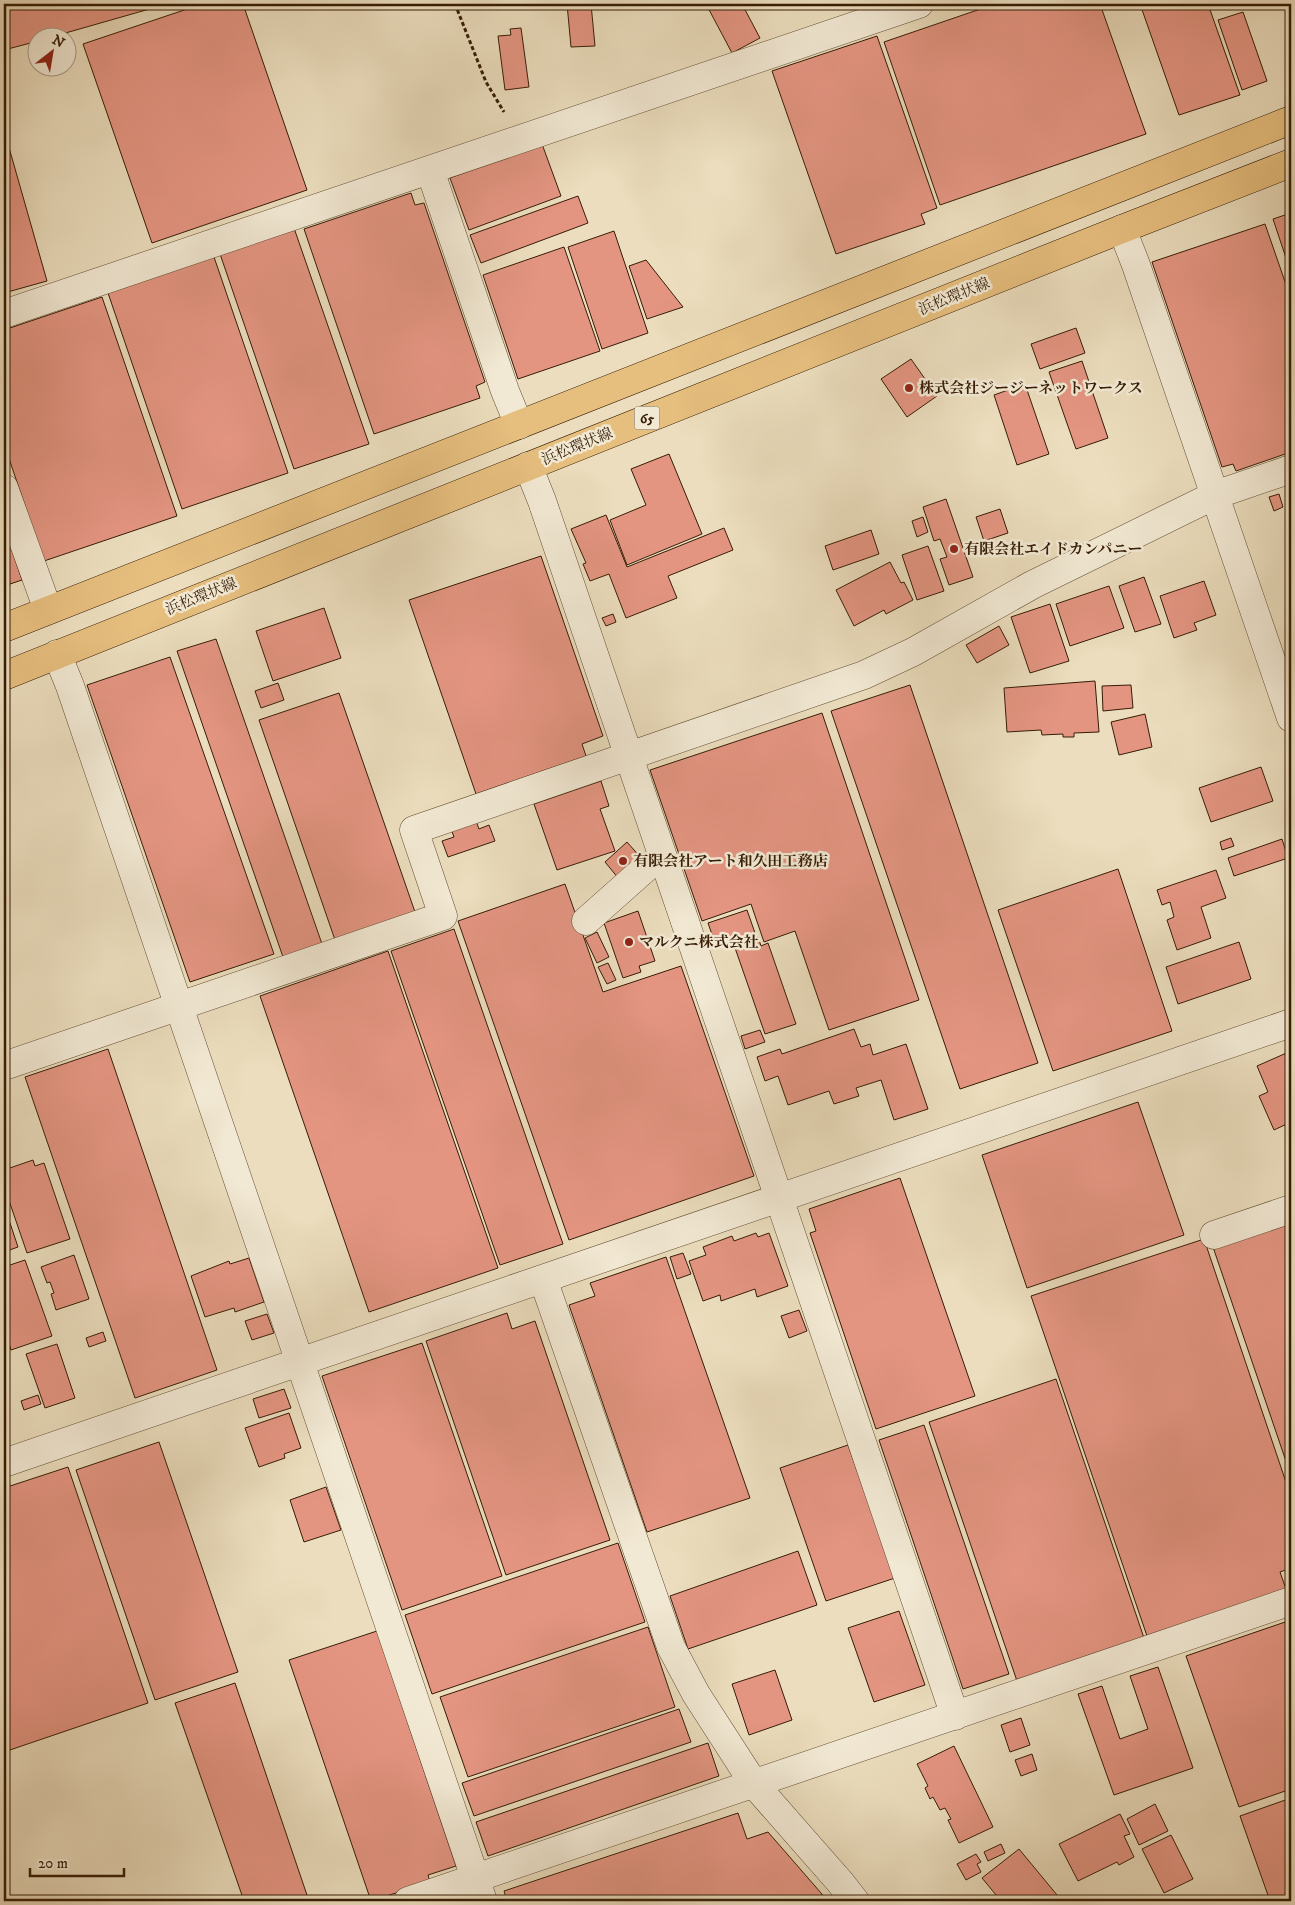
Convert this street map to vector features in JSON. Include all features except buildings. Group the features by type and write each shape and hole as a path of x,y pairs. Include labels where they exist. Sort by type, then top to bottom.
{"main road":[{"path":"4,628 1291,120"},
{"name":"浜松環状線","path":"4,676 1122,229 1291,164"}],"street":[{"path":"4,314 918,4"},
{"path":"430,170 505,391 519,425"},
{"path":"1122,229 1291,718"},
{"path":"528,466 542,501 955,1716"},
{"path":"4,1066 443,916 414,830 864,676 913,652 1032,585 1214,495 1291,469"},
{"path":"4,488 48,610"},
{"path":"57,654 70,686 180,1006 479,1890"},
{"path":"586,921 648,866 664,861"},
{"path":"4,1463 1291,1023"},
{"path":"1214,1235 1291,1209"},
{"path":"543,1278 671,1647 696,1694 754,1784 855,1901"},
{"path":"408,1901 479,1890 754,1784 1291,1601"}],"path":[{"path":"455,4 486,82 520,139"}],"place":[{"name":"株式会社ジージーネットワークス","path":"909,388"},
{"name":"有限会社エイドカンパニー","path":"954,549"},
{"name":"有限会社アート和久田工務店","path":"623,861"},
{"name":"マルクニ株式会社","path":"629,942"}]}
